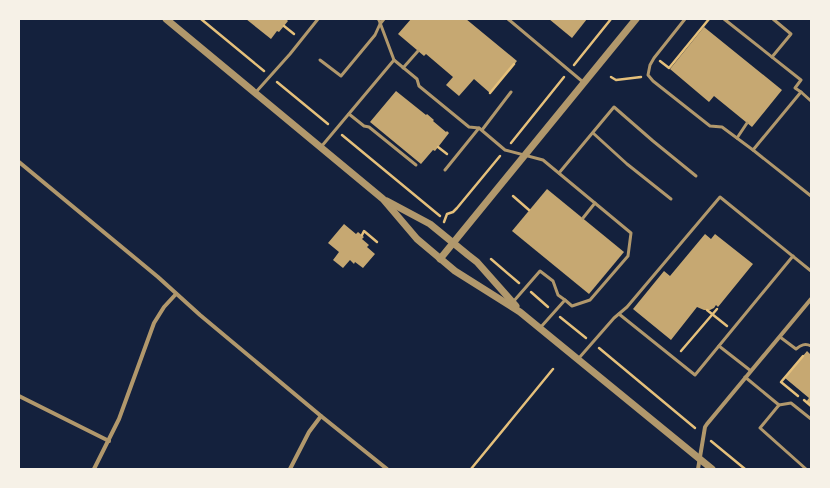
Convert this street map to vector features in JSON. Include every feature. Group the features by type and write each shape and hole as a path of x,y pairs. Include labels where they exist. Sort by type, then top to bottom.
{"street":[{"path":"166,19 384,199 417,239 440,259 455,271 511,304"},
{"path":"440,259 636,19"},
{"path":"19,162 158,277 176,294 321,416 387,469"},
{"path":"384,199 430,224 476,262 511,304 520,312 712,469"},
{"path":"94,469 119,419 154,324 164,307 176,294"},
{"path":"698,469 705,427 810,302"},
{"path":"19,396 109,441"},
{"path":"290,469 309,432 321,416"}],"lane":[{"path":"255,93 318,19"},
{"path":"378,19 394,60 417,79 419,86 469,127 480,129 505,150 543,160 631,233 628,256 590,300 572,306 558,294 553,281 540,271 511,304"},
{"path":"320,60 341,76 375,35 384,19"},
{"path":"508,19 584,83"},
{"path":"685,19 650,65 648,75 653,81 710,126 722,127 811,196"},
{"path":"724,19 801,80 795,88 811,100"},
{"path":"772,57 791,34 773,19"},
{"path":"403,68 418,51"},
{"path":"321,147 394,60"},
{"path":"445,170 511,92"},
{"path":"753,150 801,92"},
{"path":"559,173 614,107 696,176"},
{"path":"349,114 364,126 369,127 416,164"},
{"path":"737,138 747,123"},
{"path":"593,133 627,164 671,199"},
{"path":"578,359 618,314 627,307 720,197 811,271"},
{"path":"582,218 595,203"},
{"path":"618,314 696,375 793,256"},
{"path":"540,328 564,300"},
{"path":"780,337 796,349 805,344 811,346"},
{"path":"719,346 751,371"},
{"path":"745,378 779,406"},
{"path":"806,469 760,428 779,406 791,403 811,419"}],"path":[{"path":"201,19 445,220 447,214 453,212 457,208 500,156"},
{"path":"578,60 612,19"},
{"path":"669,68 709,19"},
{"path":"284,26 301,40"},
{"path":"490,93 514,64"},
{"path":"611,77 616,80 649,76"},
{"path":"512,142 561,81"},
{"path":"513,196 529,210"},
{"path":"362,235 364,231 377,242"},
{"path":"491,260 520,283"},
{"path":"534,295 546,305"},
{"path":"681,352 717,309"},
{"path":"706,310 716,317"},
{"path":"561,317 587,339"},
{"path":"598,348 681,416"},
{"path":"804,355 781,382 811,406"},
{"path":"471,469 553,369"},
{"path":"790,389 793,385"},
{"path":"717,446 745,469"}],"building":[{"path":"246,19 288,19 288,21 271,39"},
{"path":"411,19 466,19 517,61 490,93 474,79 459,96 446,85 453,77 426,54 424,56 398,34"},
{"path":"549,19 587,19 572,38"},
{"path":"704,27 782,90 752,127 714,96 709,102 670,69"},
{"path":"396,91 426,115 427,114 434,120 433,121 449,133 435,151 433,150 421,164 370,122"},
{"path":"547,189 624,252 589,294 512,231"},
{"path":"344,224 356,234 358,232 364,237 362,239 369,245 367,247 375,254 363,268 355,262 354,264 350,260 343,268 333,260 339,252 328,243"},
{"path":"705,234 711,239 715,234 753,264 718,307 716,305 710,310 704,310 697,307 671,340 633,309 664,271 670,276"},
{"path":"807,351 811,355 811,406 806,402 809,398 785,378"}]}
